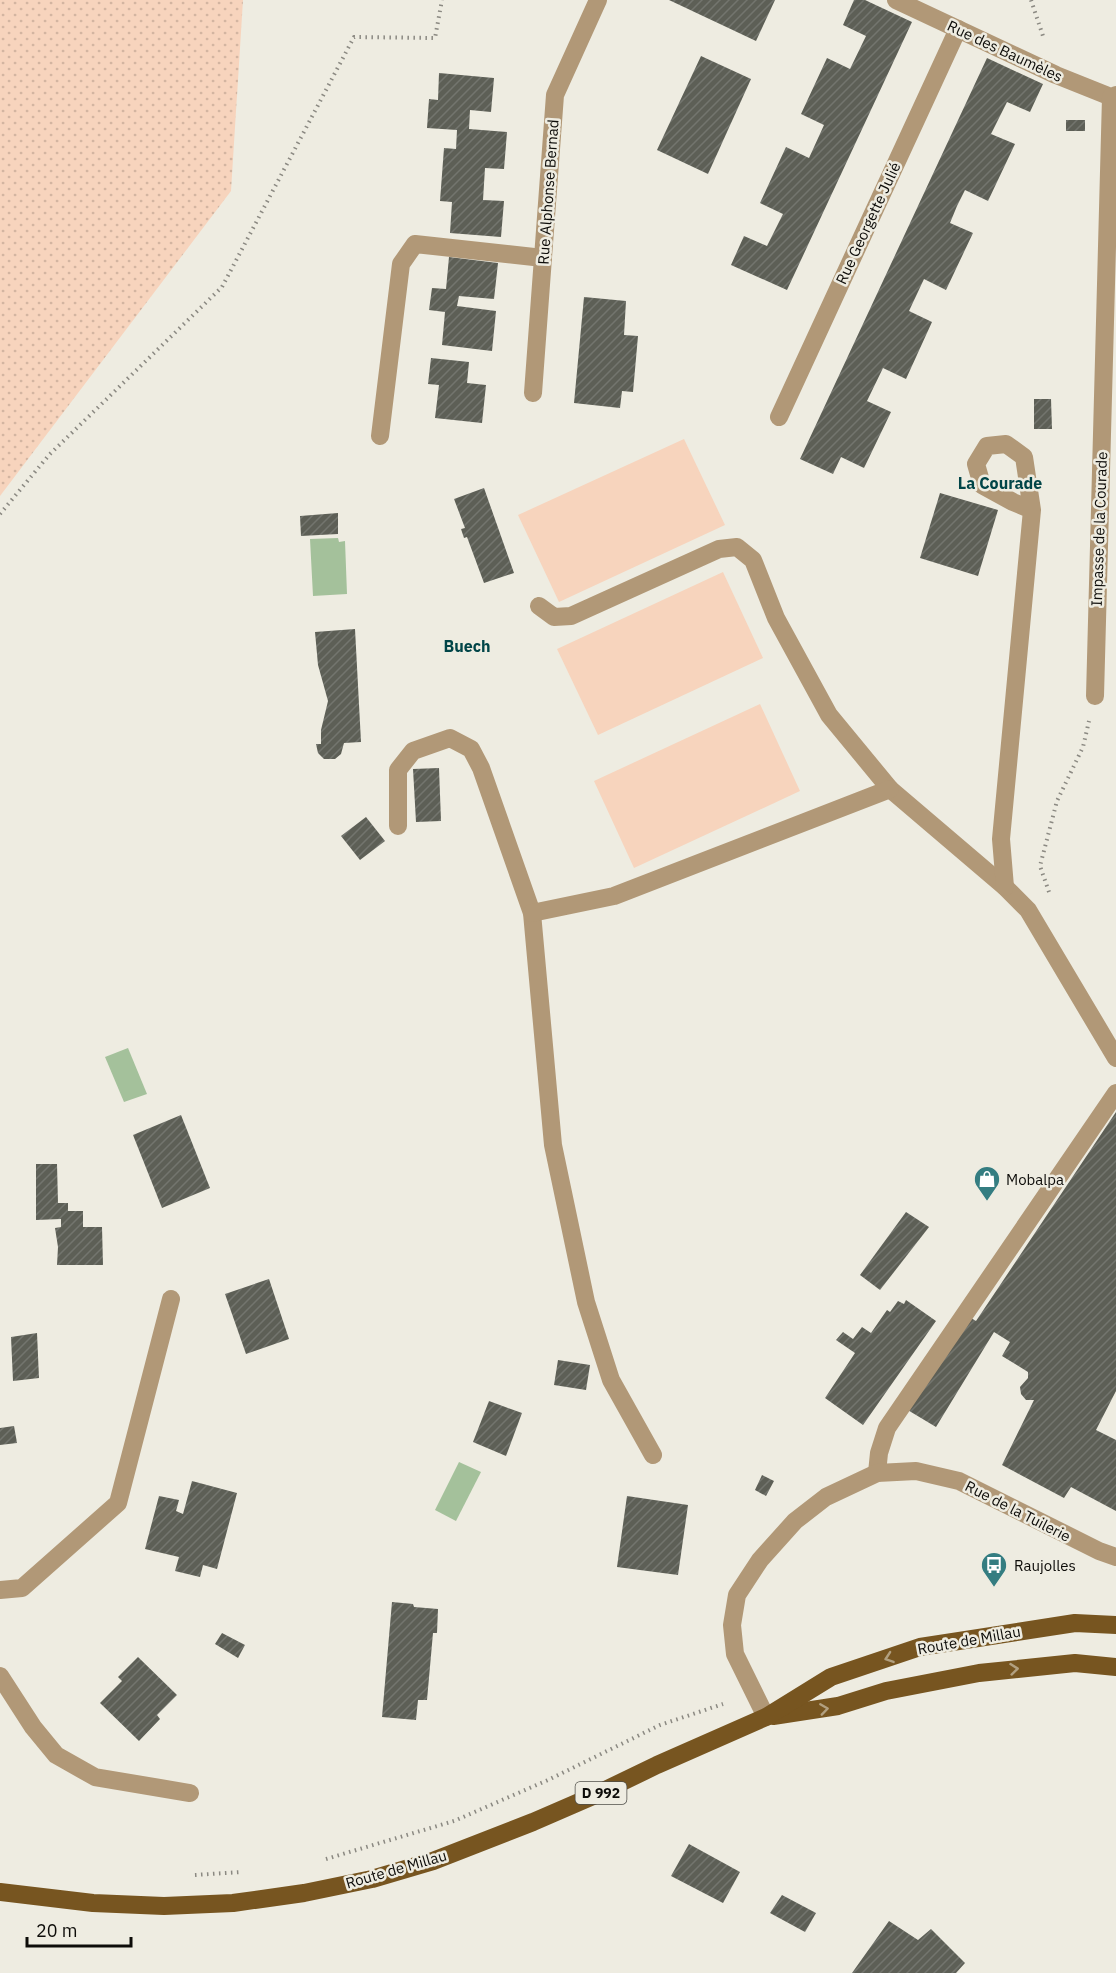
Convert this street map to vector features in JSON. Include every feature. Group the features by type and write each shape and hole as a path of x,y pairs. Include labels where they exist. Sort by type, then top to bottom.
{"main road":[{"name":"Route de Millau","path":"0,1892 93,1903 164,1906 233,1903 304,1893 372,1879 433,1861 533,1822 766,1717 831,1677 921,1647 1075,1623 1116,1625"},
{"name":"Route de Millau","path":"766,1717 838,1707 886,1691 979,1673 1075,1663 1116,1667"}],"street":[{"name":"Rue Alphonse Bernad","path":"533,393 555,95 598,0"},
{"name":"Rue des Baumèles","path":"896,0 1056,75 1114,96"},
{"name":"Rue Georgette Julié","path":"779,417 958,29"},
{"name":"Impasse de la Courade","path":"1095,696 1110,363 1114,96"},
{"path":"380,436 401,264 415,244 543,258"},
{"path":"1005,887 1001,839 1032,510"},
{"path":"539,606 554,617 571,616 718,549 737,547 753,560 776,618 829,715 890,789 1005,887 1028,910 1116,1058"},
{"path":"398,826 398,770 413,751 450,738 471,749 481,768 532,913 553,1145 586,1302 612,1380 653,1455"},
{"path":"532,913 614,896 890,789"},
{"path":"877,1473 879,1453 886,1428 1116,1093"},
{"path":"0,1590 22,1588 118,1503 171,1299"},
{"name":"Rue de la Tuilerie","path":"766,1717 735,1654 732,1625 737,1595 760,1560 795,1521 826,1497 877,1473 916,1471 959,1481 1099,1551 1116,1557"},
{"path":"0,1676 33,1727 57,1755 96,1777 190,1793"}],"path":[{"path":"0,514 49,455 222,287 354,37 435,38 442,0"},
{"path":"1049,894 1040,866 1057,801 1083,747 1095,696"},
{"path":"322,1859 454,1821 548,1780 660,1725 756,1695"},
{"path":"185,1876 250,1871"}],"shaded area":[{"path":"0,0 243,0 231,191 0,496"},
{"path":"684,439 725,525 559,602 518,515"},
{"path":"338,538 339,542 345,541 347,594 313,596 310,539"},
{"path":"723,572 763,658 598,735 557,649"},
{"path":"760,704 800,791 634,868 594,781"},
{"path":"128,1048 147,1094 124,1102 105,1057"},
{"path":"459,1462 481,1472 456,1521 435,1510"}],"building":[{"path":"669,0 775,0 756,41"},
{"path":"854,0 865,0 912,22 787,290 731,265 744,236 767,246 783,214 760,203 786,147 809,158 824,125 801,114 827,58 850,69 866,36 843,25"},
{"path":"701,56 751,79 708,174 657,150"},
{"path":"987,58 1043,84 1030,112 1007,102 991,134 1015,144 988,201 965,190 957,206 950,223 973,233 946,290 924,279 909,311 932,322 906,379 883,368 867,401 891,412 864,468 841,457 833,474 800,459"},
{"path":"439,73 494,78 491,112 470,110 469,129 507,132 504,169 485,168 483,200 504,201 501,237 450,233 452,202 440,201 444,148 456,149 457,130 427,128 429,99 438,100"},
{"path":"1066,120 1085,120 1085,131 1066,131"},
{"path":"449,257 498,263 494,299 459,296 457,306 496,311 492,351 442,345 445,312 429,310 432,288 446,289"},
{"path":"584,297 626,301 624,335 638,336 633,392 622,391 620,408 574,403"},
{"path":"431,358 469,362 467,383 486,385 482,423 435,418 439,385 428,384"},
{"path":"1034,399 1051,399 1052,429 1034,429"},
{"path":"484,488 514,573 484,583 467,537 464,538 461,529 465,528 454,499"},
{"path":"940,493 998,510 978,576 920,558"},
{"path":"338,513 338,534 301,536 300,516"},
{"path":"355,629 361,742 344,743 341,754 335,759 324,759 318,753 316,744 321,744 321,730 328,701 318,665 315,632"},
{"path":"439,768 441,821 416,822 413,769"},
{"path":"366,817 385,841 360,860 341,836"},
{"path":"1116,1112 1116,1391 1096,1430 1116,1440 1116,1511 1071,1487 1064,1498 1002,1465 1034,1400 1026,1400 1021,1394 1020,1387 1028,1378 1028,1372 1002,1356 1010,1342 994,1332 936,1427 906,1409 971,1318 976,1321"},
{"path":"181,1115 210,1188 162,1208 133,1135"},
{"path":"36,1164 57,1164 58,1203 68,1203 68,1211 83,1211 83,1227 102,1227 103,1265 57,1265 58,1247 55,1228 61,1227 61,1219 36,1220"},
{"path":"906,1212 929,1227 880,1290 860,1275"},
{"path":"269,1279 289,1339 246,1354 225,1294"},
{"path":"906,1300 936,1321 863,1425 825,1398 855,1353 836,1340 843,1332 853,1339 862,1327 871,1333 887,1310 890,1312 898,1301 904,1304"},
{"path":"37,1333 39,1378 13,1381 11,1337"},
{"path":"558,1360 590,1365 586,1390 554,1385"},
{"path":"489,1401 522,1413 506,1456 473,1442"},
{"path":"14,1426 17,1443 0,1445 0,1428"},
{"path":"762,1475 774,1481 766,1496 755,1490"},
{"path":"192,1481 237,1493 217,1569 203,1565 200,1577 175,1571 179,1557 145,1549 159,1496 179,1500 176,1511 183,1514"},
{"path":"627,1496 688,1505 678,1575 617,1567"},
{"path":"392,1602 438,1609 437,1633 433,1633 427,1700 418,1700 416,1720 382,1717"},
{"path":"222,1633 245,1645 238,1658 215,1644"},
{"path":"138,1657 177,1695 157,1715 160,1719 139,1741 100,1703 122,1681 118,1677"},
{"path":"689,1844 740,1872 723,1903 671,1876"},
{"path":"782,1895 816,1913 805,1932 770,1913"},
{"path":"889,1921 918,1940 931,1929 965,1963 956,1973 852,1973"}],"place":[{"name":"Mobalpa","path":"987,1202"},
{"name":"Raujolles","path":"994,1588"}],"district":[{"name":"La Courade","path":"1000,483"},
{"name":"Buech","path":"467,646"}]}
